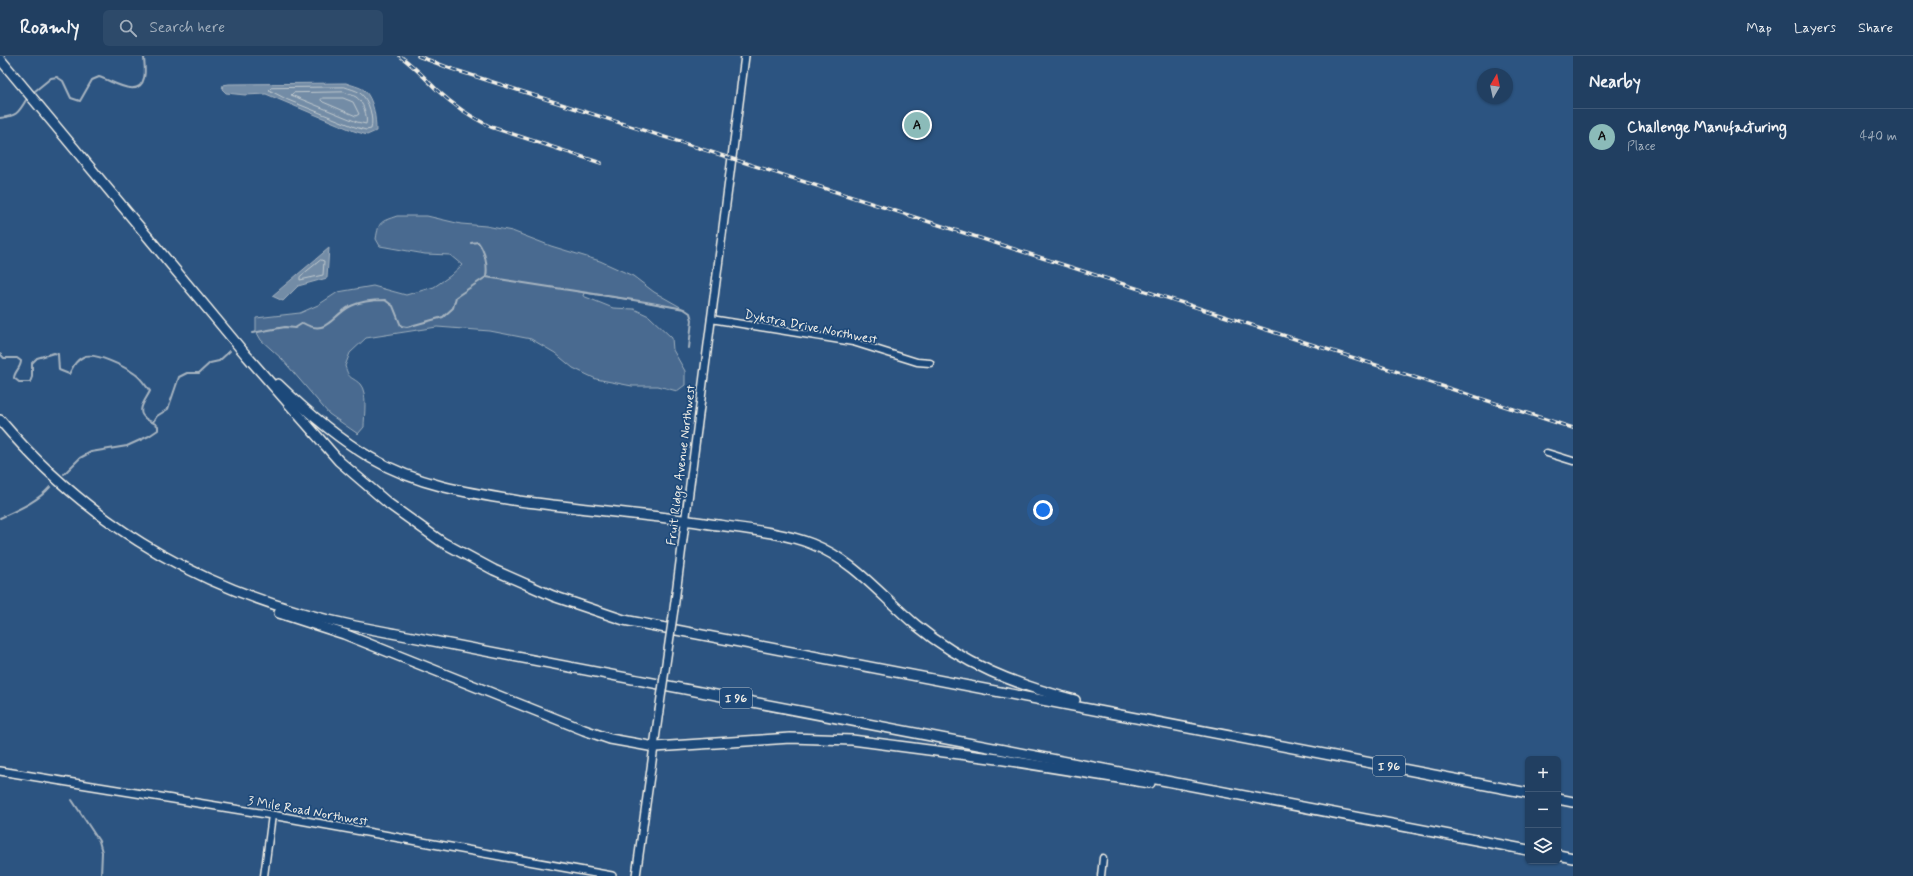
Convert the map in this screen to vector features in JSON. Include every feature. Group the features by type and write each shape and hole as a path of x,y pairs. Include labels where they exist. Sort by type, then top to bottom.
{"highway":[{"name":"I 96","path":"0,59 246,355 339,462 389,504 442,542 494,570 553,596 624,620 1525,792"},
{"path":"246,355 336,436 372,459 401,473 437,486 477,495 685,520 787,536 812,544 845,561 932,639 979,668 1032,688 1168,723"},
{"name":"I 96","path":"0,420 46,469 109,522 173,562 234,591 285,609 355,626 1525,849"},
{"path":"234,591 279,613 354,638 610,739 655,746 761,739 808,738 852,740 998,759 1302,806"},
{"path":"1561,800 1573,802"},
{"path":"1561,856 1573,858"}],"main road":[{"name":"Fruit Ridge Avenue Northwest","path":"636,876 674,609 744,56"},
{"name":"3 Mile Road Northwest","path":"0,771 272,815 612,876"}],"street":[{"name":"Dykstra Drive Northwest","path":"711,319 852,342 917,362 930,363"},
{"path":"1547,453 1573,461"},
{"path":"264,876 272,815"},
{"path":"1101,876 1103,858"}],"shaded area":[{"path":"397,216 427,216 461,224 486,226 512,231 551,246 600,261 633,276 654,292 684,309 584,293 583,296 613,308 634,309 649,316 672,338 673,350 685,371 685,385 677,391 658,386 632,386 596,379 573,368 555,353 531,339 490,331 437,327 366,338 350,353 345,366 349,376 360,384 365,399 364,427 358,434 329,414 282,359 261,340 256,331 256,318 300,313 318,305 338,292 373,286 406,295 434,287 450,276 462,265 450,255 425,254 380,246 376,239 379,225 384,221"}],"water":[{"path":"346,83 364,90 367,94 374,109 376,131 367,135 354,131 266,94 245,95 226,93 222,89 223,85 229,84"},
{"path":"329,248 327,278 298,286 283,301 272,296"}],"waterway":[{"path":"35,91 51,78 57,77 63,81 71,98 80,101 92,80 99,77 124,87 137,88 144,78 144,56"},
{"path":"0,118 16,114 26,100"},
{"path":"252,333 285,327 295,328 303,323 311,327 318,328 329,323 351,306 372,301 385,300 393,306 401,326 407,327 443,317 453,308 456,297 486,277 487,273 484,254 478,242 471,243"},
{"path":"486,277 684,309 690,313 692,320 689,348"},
{"path":"153,422 157,416 168,409 179,377 187,373 199,373 210,363 219,361 230,351"},
{"path":"0,354 4,358 17,358 21,361 14,378 19,382 30,382 32,377 32,363 37,358 54,353 58,354 59,370 69,374 74,364 78,360 83,357 94,356 117,364 135,374 150,391 141,411 145,418 158,426 158,430 149,436 127,446 91,452 80,458 64,474"},
{"path":"0,518 33,501 50,487"},
{"path":"72,800 99,841 102,852 101,876"}],"railway":[{"path":"400,56 415,68 449,101 491,127 601,163"},
{"path":"418,56 452,69 1573,428"}],"place":[{"name":"Challenge Manufacturing","path":"917,125"}]}
